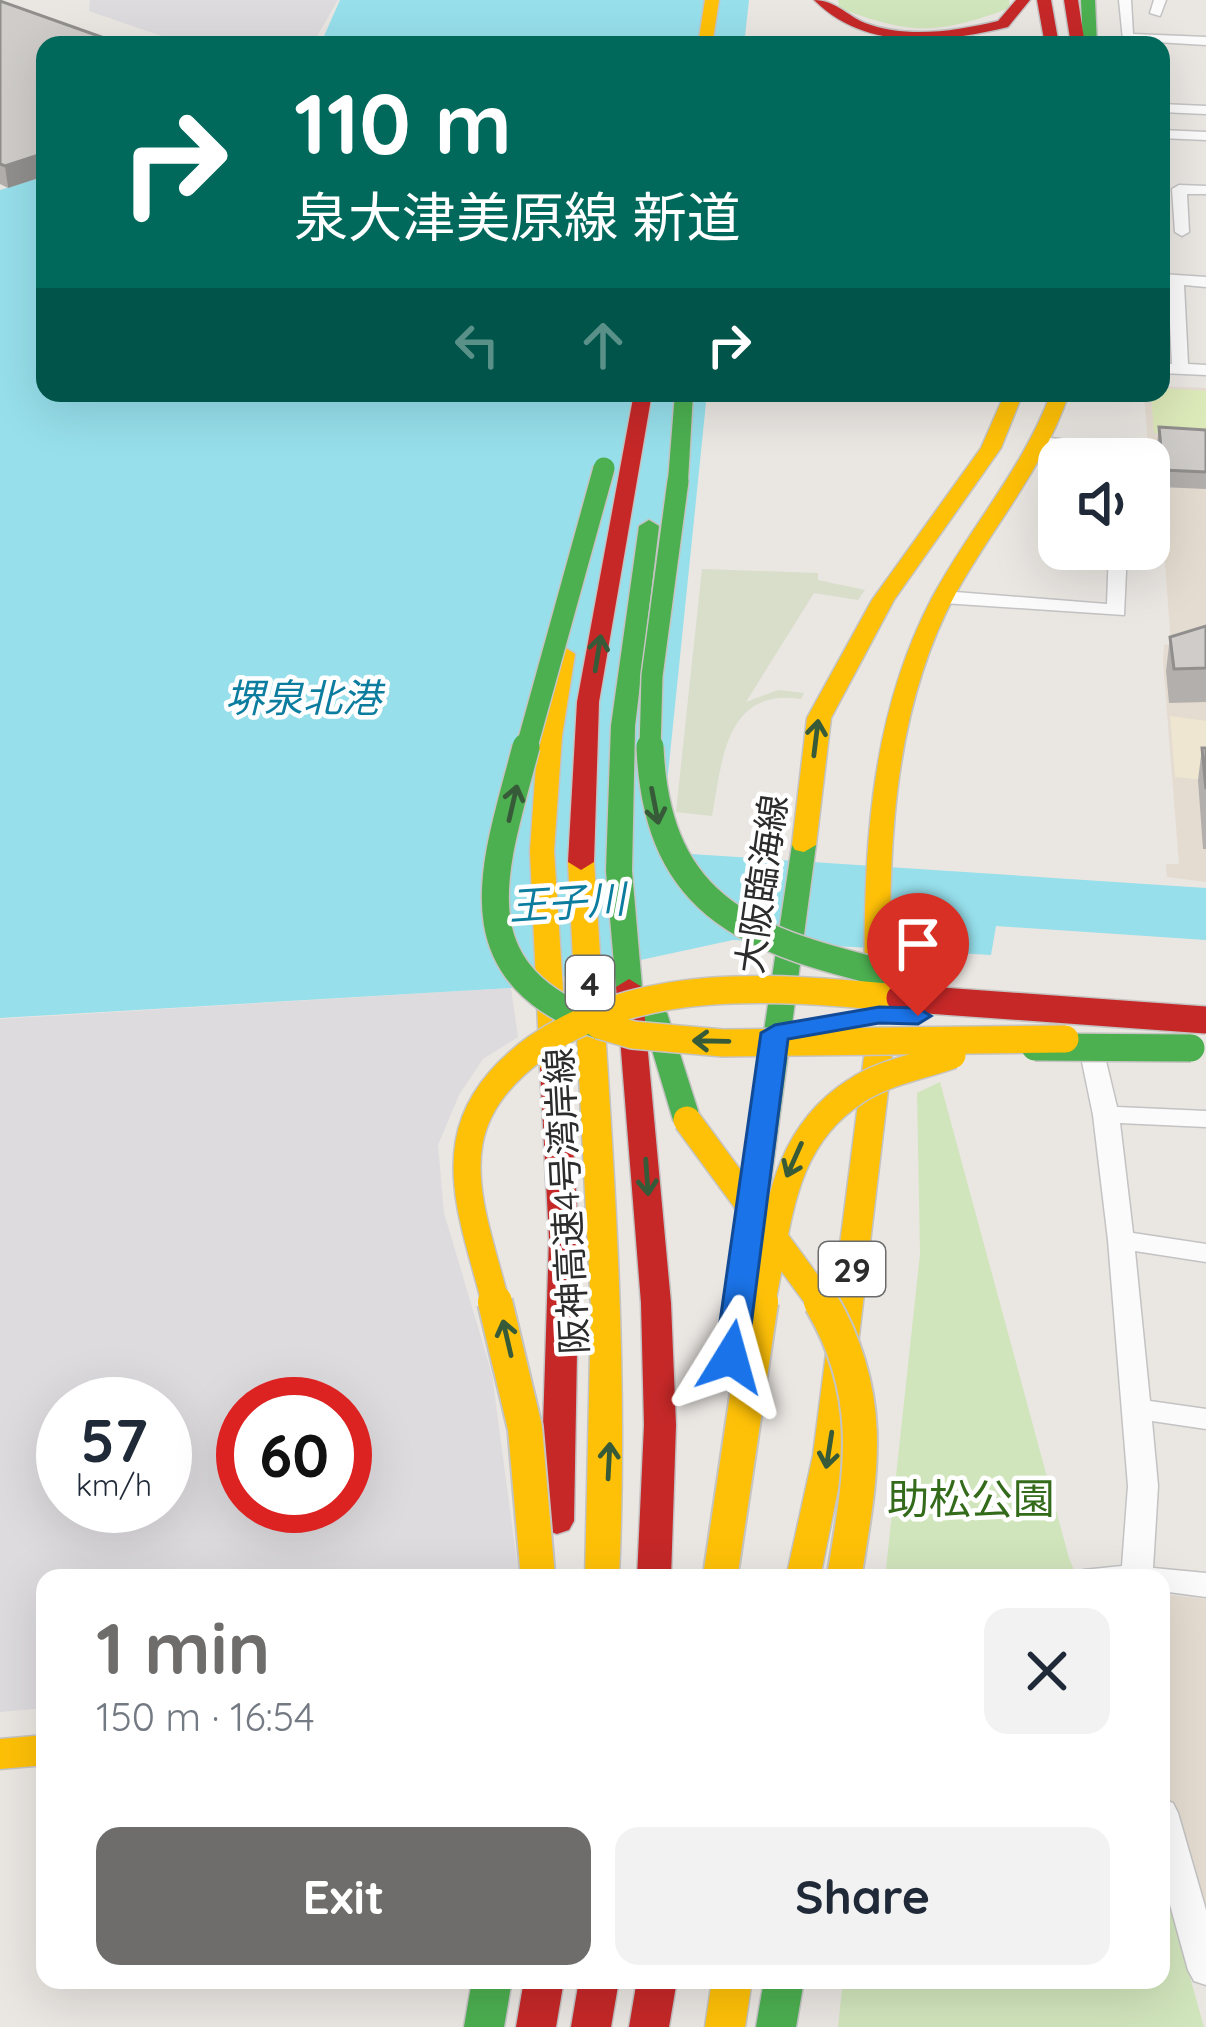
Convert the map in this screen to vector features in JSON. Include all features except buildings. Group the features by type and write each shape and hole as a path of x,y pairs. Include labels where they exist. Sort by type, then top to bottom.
{"main road":[{"path":"706,36 712,0"},
{"path":"727,36 733,0"},
{"path":"799,0 829,25 877,36"},
{"path":"820,0 830,12 859,25 928,36 1003,24 1023,0"},
{"path":"1043,0 1050,36"},
{"path":"1071,0 1077,36"},
{"path":"1088,0 1090,36"},
{"path":"555,1569 564,1238 542,851 550,736 578,580 604,468 628,402"},
{"name":"阪神高速4号湾岸線","path":"603,1569 611,1424 611,1310 581,876 581,802 597,659 641,402"},
{"name":"4","path":"654,1569 659,1425 656,1303 620,871 620,796 631,661 656,480 672,402"},
{"path":"683,402 655,675 651,786 665,844 691,882 760,933 866,969 1017,998 1206,1018"},
{"name":"大阪臨海線","path":"699,1569 775,1033 791,953 819,718 884,600 992,448 1010,402"},
{"name":"29","path":"1044,438 1057,402"},
{"name":"29","path":"805,1569 829,1455 878,1060 879,860 893,728 909,670 944,597 1038,450"},
{"path":"578,580 520,771 492,912 495,932 512,967 547,1000 624,1032 685,1041 1022,1038 1206,1046"},
{"path":"620,796 655,1015 687,1120 730,1186 810,1286 850,1359 862,1437 845,1569"},
{"path":"538,1569 533,1472 523,1406 465,1166 476,1111 492,1086 524,1053 563,1027 599,1012 703,992 793,991 1206,1018"},
{"path":"775,1033 879,1015 1206,1018"},
{"path":"775,1033 878,1060 1093,1057 1206,1063"},
{"path":"721,1569 757,1322 784,1184 806,1135 822,1115 868,1082 977,1051 1206,1046"},
{"path":"0,1754 36,1751"},
{"path":"484,2027 490,1989"},
{"path":"502,2027 508,1989"},
{"path":"536,2027 542,1989"},
{"path":"591,2027 597,1989"},
{"path":"621,2027 627,1989"},
{"path":"650,2027 656,1989"},
{"path":"725,2027 731,1989"},
{"path":"776,2027 782,1989"}],"street":[{"path":"1125,0 1127,36"},
{"path":"1170,39 1206,41"},
{"path":"1170,108 1206,110"},
{"path":"1170,134 1206,136"},
{"path":"1181,232 1179,189 1206,190"},
{"path":"1170,280 1206,282"},
{"path":"1170,369 1206,370"},
{"path":"944,597 1117,611 1118,570"},
{"path":"1093,1057 1106,1115 1121,1240 1143,1486 1137,1569"},
{"path":"1106,1115 1206,1119"},
{"path":"1121,1240 1206,1253"},
{"path":"1136,1409 1206,1419"},
{"path":"1170,1581 1206,1585"},
{"path":"1170,1845 1206,1970"}],"shaded area":[{"path":"90,0 338,0 317,36 162,36 89,11"},
{"path":"1170,386 1206,388 1206,882 1167,877 1166,864 1179,864 1163,662 1164,645 1171,644 1165,570 1170,570 1170,438 1147,438 1145,402 1170,402"},
{"path":"511,988 518,1037 483,1059 459,1095 438,1145 444,1213 492,1374 518,1569 36,1569 36,1709 0,1712 0,1019"},
{"path":"1170,1595 1206,1599 1206,1936 1170,1810"}],"green space":[{"path":"838,0 1009,0 1010,8 962,23 924,28 864,17 839,8"},
{"path":"1170,389 1206,391 1206,435 1154,433 1152,402 1170,402"},
{"path":"702,569 818,573 818,580 865,590 858,600 814,593 746,702 778,690 804,693 801,699 776,698 756,705 742,717 725,752 712,816 676,812"},
{"name":"助松公園","path":"940,1082 1073,1569 886,1569 920,1254 917,1093"},
{"path":"1170,1906 1204,2027 838,2027 842,1989 1170,1989"}],"sand":[{"path":"1170,716 1206,721 1206,780 1175,777"}],"water":[{"path":"340,0 749,0 745,36 324,36"},
{"name":"堺泉北港","path":"36,179 36,402 706,402 660,852 1206,888 1206,940 996,926 991,955 733,940 511,988 0,1018 0,190"}],"traffic: fast":[{"path":"1088,0 1090,36"},
{"path":"678,481 683,402"},
{"path":"599,1025 566,1011 521,977 501,947 493,898 523,762 604,468"},
{"path":"678,481 657,622 649,729 659,825 675,862 718,909 746,926 806,952 899,977"},
{"path":"629,987 619,871 623,726 649,526"},
{"path":"735,1330 804,845"},
{"path":"654,1013 687,1120"},
{"path":"1035,1047 1191,1048"},
{"path":"484,2027 490,1989"},
{"path":"776,2027 782,1989"}],"traffic: slow":[{"path":"706,36 712,0"},
{"path":"804,845 819,718 883,600 991,448 1010,402"},
{"path":"878,999 879,845 892,743 904,693 943,598 1023,474 1057,402"},
{"path":"554,1068 542,851 550,736 564,654"},
{"path":"581,862 606,1309 602,1569"},
{"path":"537,1569 525,1428 467,1181 468,1146 485,1099 519,1060 560,1031 605,1011 652,998 751,989 900,998"},
{"path":"599,1025 633,1035 723,1043 1065,1039"},
{"path":"721,1569 757,1322 793,1158 822,1117 859,1088 952,1055"},
{"path":"805,1569 829,1455 878,1057"},
{"path":"687,1120 814,1288 850,1362 860,1402 862,1446 845,1569"},
{"path":"0,1754 36,1751"},
{"path":"725,2027 731,1989"}],"traffic: jam":[{"path":"821,0 861,26 907,36 956,34 1003,24 1023,0"},
{"path":"1044,0 1050,36"},
{"path":"1071,0 1077,36"},
{"path":"581,862 588,702 641,402"},
{"path":"629,987 656,1303 660,1425 654,1569"},
{"path":"900,998 1206,1020"},
{"path":"554,1068 564,1238 557,1521"},
{"path":"536,2027 542,1989"},
{"path":"591,2027 597,1989"},
{"path":"649,2027 655,1989"}],"route":[{"path":"731,1357 775,1033 879,1015 918,1016"}],"water label":[{"name":"王子川","path":"567,902"}]}
